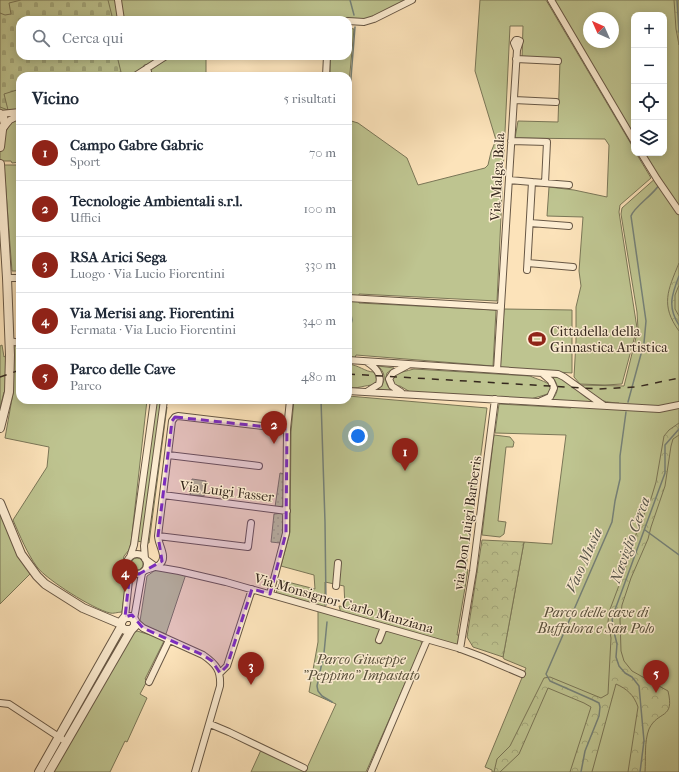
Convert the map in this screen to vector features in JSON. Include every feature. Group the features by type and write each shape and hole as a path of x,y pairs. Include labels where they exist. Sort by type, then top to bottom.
{"street":[{"path":"118,0 120,16"},
{"path":"352,21 364,22 412,0"},
{"path":"551,0 631,136"},
{"name":"Via Malga Bala","path":"497,370 517,50"},
{"path":"516,59 558,61"},
{"path":"141,72 160,60"},
{"path":"326,72 327,60"},
{"path":"147,68 148,72"},
{"path":"514,100 556,102"},
{"path":"0,147 4,120 0,114 16,112"},
{"path":"2,130 10,120 16,117"},
{"path":"511,141 547,142 545,182"},
{"path":"643,156 679,210"},
{"path":"0,164 7,278 9,341 9,392 0,428"},
{"path":"509,180 569,184"},
{"path":"527,270 532,182"},
{"path":"530,223 569,226"},
{"path":"528,263 573,267"},
{"path":"7,278 16,278"},
{"path":"352,298 501,307"},
{"path":"9,341 16,342"},
{"path":"352,360 558,374 604,405"},
{"path":"364,392 376,387 381,379 376,370 366,361"},
{"path":"404,394 392,386 389,379 397,370 411,364"},
{"path":"539,402 550,397 554,388 551,381 542,373"},
{"path":"352,391 659,409 679,405"},
{"name":"via Don Luigi Barberis","path":"460,649 473,572 495,399"},
{"path":"49,772 63,740 122,621 130,571 127,562 134,545 153,404"},
{"path":"39,772 63,740 134,625 143,572 147,565 144,546 163,404"},
{"path":"270,594 286,534 287,429 290,404"},
{"path":"156,567 162,561 163,554 158,541 158,536 172,421 175,417 178,416 287,429"},
{"path":"168,455 259,466"},
{"name":"Via Luigi Fasser","path":"163,495 287,511"},
{"path":"0,503 21,554 37,576 45,584 90,612 105,618 122,621 130,616 134,625"},
{"path":"158,536 248,547 251,523"},
{"path":"130,557 140,554 145,559"},
{"name":"Via Monsignor Carlo Manziana","path":"145,559 156,567"},
{"path":"336,586 338,563"},
{"name":"Via Monsignor Carlo Manziana","path":"143,572 156,567 179,570 252,589 460,649 522,674"},
{"path":"130,571 136,574 143,572"},
{"path":"220,673 228,666 252,589"},
{"path":"122,621 125,630 134,625 203,655 212,660 220,673 220,686 195,772"},
{"path":"379,640 384,627"},
{"path":"149,682 169,640"},
{"path":"371,772 427,640"},
{"path":"0,703 9,704 63,740"},
{"path":"210,724 304,768"}],"highlighted area":[{"path":"175,417 287,429 286,533 270,594 252,589 227,666 220,673 212,661 203,655 143,628 132,615 125,617 130,571 139,574 162,561 158,536 172,421"}],"green space":[{"path":"0,0 409,0 364,20 352,20 352,16 16,16 16,60 206,60 206,72 16,72 16,162 0,161"},
{"path":"21,0 108,0 112,16 16,16 16,60 118,60 121,72 16,72 16,90 4,94 8,110 0,107 0,13 5,15 11,14 9,3"},
{"path":"480,0 546,0 631,144 631,156 638,156 651,178 620,205 619,212 637,328 622,384 580,384 574,377 576,307 581,286 579,271 583,217 547,216 549,187 574,190 607,197 609,145 605,139 515,138 518,121 558,122 560,61 522,59 523,26 510,26 497,301 359,294 359,303 496,310 493,366 356,355 355,358 352,358 352,121 358,123 407,158 418,185 485,168 488,165 496,140 475,71"},
{"name":"Parco delle cave di Buffalora e San Polo","path":"553,0 679,0 679,772 492,772 492,770 485,767 526,668 504,659 503,657 524,542 552,544 566,435 495,433 499,404 617,409 619,403 606,402 590,393 580,385 624,386 638,329 637,312 621,214 622,208 657,177 645,156 667,156 667,12 631,12 631,133"},
{"path":"674,0 679,0 679,45 676,29"},
{"path":"352,29 354,29 352,51"},
{"path":"330,60 351,60 350,72 330,72"},
{"path":"4,165 16,165 16,271 12,271"},
{"path":"679,263 679,285 675,295 675,309 679,316 679,331 669,313 668,297 669,290"},
{"name":"Cittadella della Ginnastica Artistica","path":"504,309 572,310 572,373 500,368"},
{"path":"10,342 16,343 16,404 147,404 131,543 123,561 126,581 122,612 110,613 93,606 42,573 30,556 13,520 47,467 49,447 5,438 13,393 4,392 0,408 0,346 2,345 4,357 8,354"},
{"path":"352,365 374,372 378,375 377,381 374,385 352,388"},
{"path":"378,366 394,368 387,373 386,378 386,383 392,392 376,390 382,385 384,379 383,372"},
{"path":"414,369 530,376 549,384 551,386 551,392 528,400 412,393 400,386 395,386 392,379 393,376"},
{"path":"558,377 566,381 595,403 550,401 555,396 557,390 557,384 553,378"},
{"path":"352,396 487,408 466,568 468,570 457,635 459,635 458,644 455,645 341,613 339,606 345,607 344,586 325,582 325,607 276,593 280,580 315,589 314,575 281,566 290,532 291,432 294,404 352,404"},
{"path":"155,404 161,404 142,542 137,541"},
{"path":"165,406 167,407 149,543 146,543"},
{"path":"679,423 679,435 673,439 671,446 665,486 648,539 631,578 622,605 620,619 621,651 624,661 632,671 668,691 670,700 667,711 653,723 647,734 645,772 628,772 638,707 630,693 616,684 592,772 570,772 591,707 548,688 519,754 500,772 494,772 497,759 510,746 544,678 550,677 601,698 608,694 611,638 608,622 609,612 639,525 650,502 656,482 664,436 669,430"},
{"path":"494,435 510,437 514,442 513,447 506,447 498,521 506,522 504,534 500,537 482,535"},
{"path":"280,473 285,474 284,507 275,507"},
{"path":"192,479 206,481 204,496 190,495"},
{"path":"0,512 31,573 0,604"},
{"path":"284,513 284,533 280,543 271,542 274,514"},
{"path":"482,540 524,542 503,657 473,647 467,637"},
{"path":"137,558 141,560 143,564 141,568 137,570 133,568 131,564 133,560"},
{"path":"159,570 186,574 166,634 143,625 140,621 147,576 154,571"},
{"name":"Parco Giuseppe \"Peppino\" Impastato","path":"318,608 420,638 422,645 366,772 251,772 261,750 306,770 336,704 309,692 318,642"},
{"path":"137,631 164,639 164,641 145,679 147,681 140,694 147,698 127,742 125,741 110,772 53,772 131,634"}],"waterway":[{"name":"Vaso Musia","path":"350,0 354,15"},
{"name":"Naviglio Cerca","path":"677,0 679,32"},
{"name":"Vaso Musia","path":"351,72 355,27"},
{"name":"Vaso Musia","path":"628,402 644,343 646,321 631,216 659,185"},
{"name":"Naviglio Cerca","path":"679,276 672,300 673,312 679,325"},
{"name":"Vaso Musia","path":"321,404 326,605"},
{"name":"Vaso Musia","path":"581,772 585,751 599,716 599,703 550,681 546,674 612,522 620,479 620,456 626,412"},
{"name":"Naviglio Cerca","path":"640,772 644,741 639,686 632,677 625,673 619,666 616,657 617,644 612,618 665,473 665,445 679,429"},
{"name":"Vaso Musia","path":"645,530 679,555"},
{"name":"Vaso Musia","path":"327,622 324,653 317,686 318,691 322,696 332,702"}],"railway":[{"path":"0,377 16,371"},
{"path":"352,374 599,389 636,387 679,378"}],"place":[{"name":"Cittadella della Ginnastica Artistica","path":"537,339"},
{"name":"Tecnologie Ambientali s.r.l.","path":"274,444"},
{"name":"Campo Gabre Gabric","path":"405,471"},
{"name":"Via Merisi ang. Fiorentini","path":"125,592"},
{"name":"RSA Arici Sega","path":"251,685"},
{"name":"Parco delle Cave","path":"656,693"}]}
